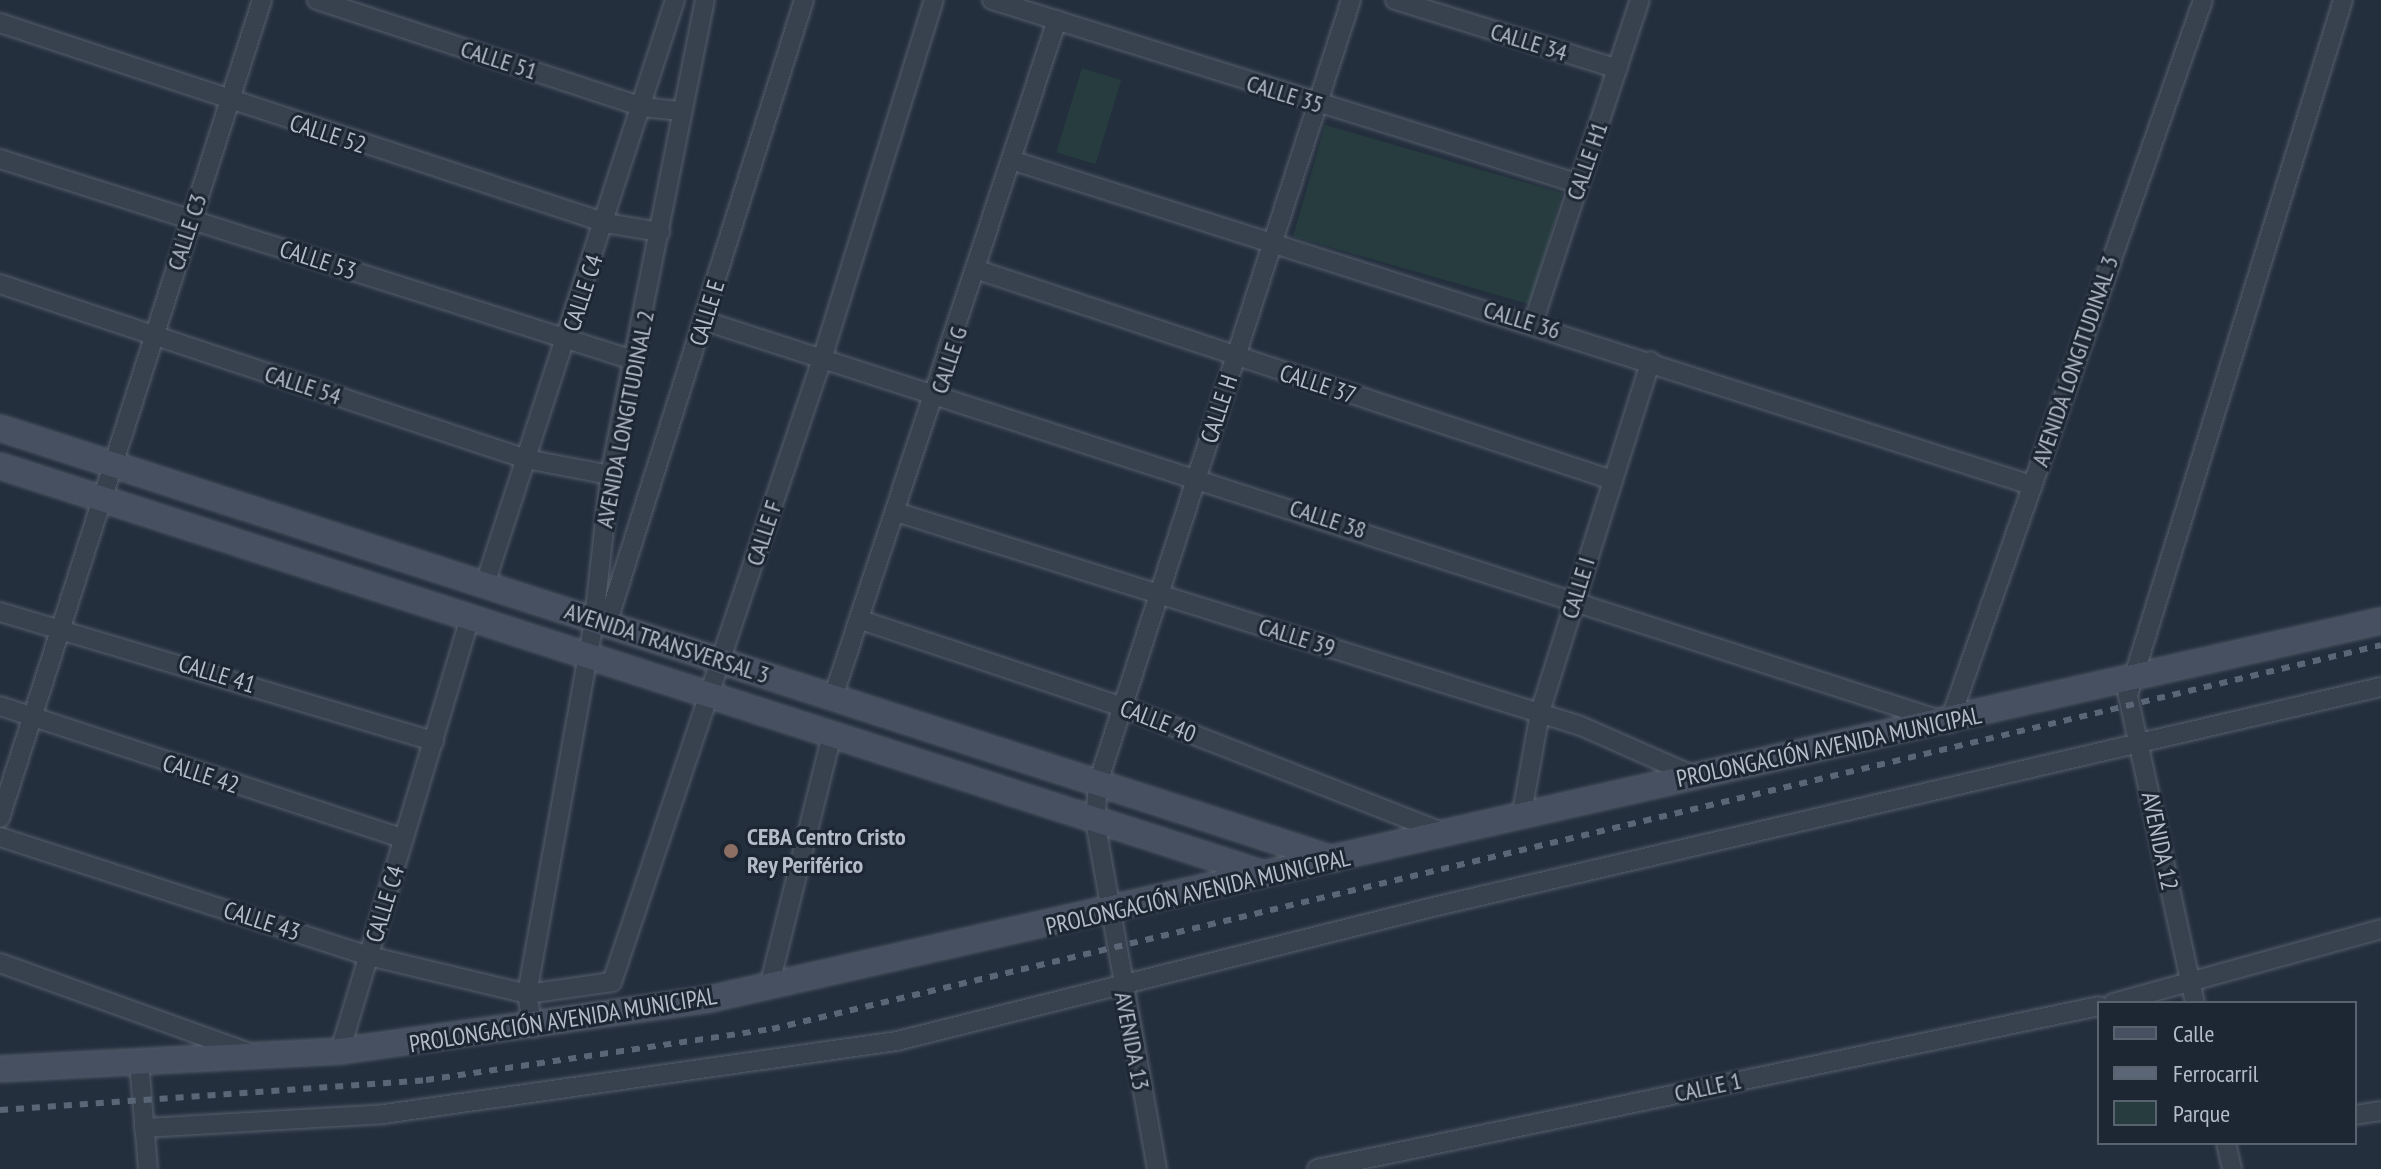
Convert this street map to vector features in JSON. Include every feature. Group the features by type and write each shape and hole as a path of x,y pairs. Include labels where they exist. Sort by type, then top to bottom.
{"street":[{"name":"CALLE C3","path":"102,499 152,335 262,0"},
{"name":"CALLE 51","path":"317,0 642,107 681,111"},
{"name":"CALLE C4","path":"485,584 568,340 675,0"},
{"name":"AVENIDA LONGITUDINAL 2","path":"533,1028 527,994 586,655 600,622 610,475 636,361 681,111 705,0"},
{"name":"CALLE E","path":"600,622 705,321 804,0"},
{"name":"CALLE F","path":"527,994 612,982 822,359 934,0"},
{"name":"CALLE 35","path":"992,0 1579,184"},
{"name":"CALLE H","path":"1095,820 1098,783 1351,0"},
{"name":"CALLE 34","path":"1395,0 1618,69"},
{"name":"CALLE H1","path":"1533,323 1640,0"},
{"name":"AVENIDA LONGITUDINAL 3","path":"1949,723 2203,0"},
{"name":"AVENIDA 12","path":"2194,995 2129,707 2343,0"},
{"name":"CALLE G","path":"833,697 899,513 1057,20"},
{"name":"CALLE 52","path":"0,23 229,102 606,223 660,232"},
{"name":"CALLE 53","path":"0,159 636,361"},
{"name":"CALLE 36","path":"1011,160 1533,323 2031,485"},
{"name":"CALLE 37","path":"978,270 1612,480"},
{"name":"CALLE 54","path":"0,284 526,459 610,475"},
{"name":"CALLE 38","path":"705,321 822,359 938,391 1197,478 1575,597 1949,723"},
{"name":"CALLE I","path":"1521,818 1540,712 1651,361"},
{"name":"AVENIDA TRANSVERSAL 3","path":"0,428 1334,860"},
{"name":"AVENIDA TRANSVERSAL 3","path":"0,466 1264,874"},
{"path":"0,818 102,499"},
{"name":"CALLE 39","path":"899,513 1540,712 1690,774"},
{"name":"CALLE 41","path":"0,612 60,626 434,741"},
{"name":"CALLE C4","path":"340,1051 470,618"},
{"name":"CALLE 40","path":"861,620 1123,707 1451,836"},
{"name":"PROLONGACIÓN AVENIDA MUNICIPAL","path":"0,1069 340,1051 533,1028 769,987 1110,912 1264,874 1451,836 1690,774 1949,723 2381,621"},
{"path":"144,1128 384,1114 797,1060 1121,988 1433,907 2140,747 2381,687"},
{"name":"CALLE 42","path":"0,706 31,719 404,839"},
{"path":"769,987 832,735"},
{"name":"AVENIDA 13","path":"1095,820 1121,988 1157,1169"},
{"name":"CALLE 43","path":"0,837 369,956 527,994"},
{"path":"2133,1001 2194,995 2265,957 2381,929"},
{"path":"0,963 262,1057"},
{"name":"CALLE 1","path":"1317,1169 2097,1006"},
{"path":"139,1062 148,1169"},
{"path":"2357,1115 2381,1111"},
{"path":"2226,1145 2232,1169"}],"green space":[{"path":"1082,68 1121,80 1095,164 1056,152"},
{"path":"1325,125 1562,193 1530,305 1293,237"}],"railway":[{"path":"0,1110 426,1080 772,1029 2381,645"}],"place":[{"name":"CEBA Centro Cristo Rey Periférico","path":"731,851"}]}
